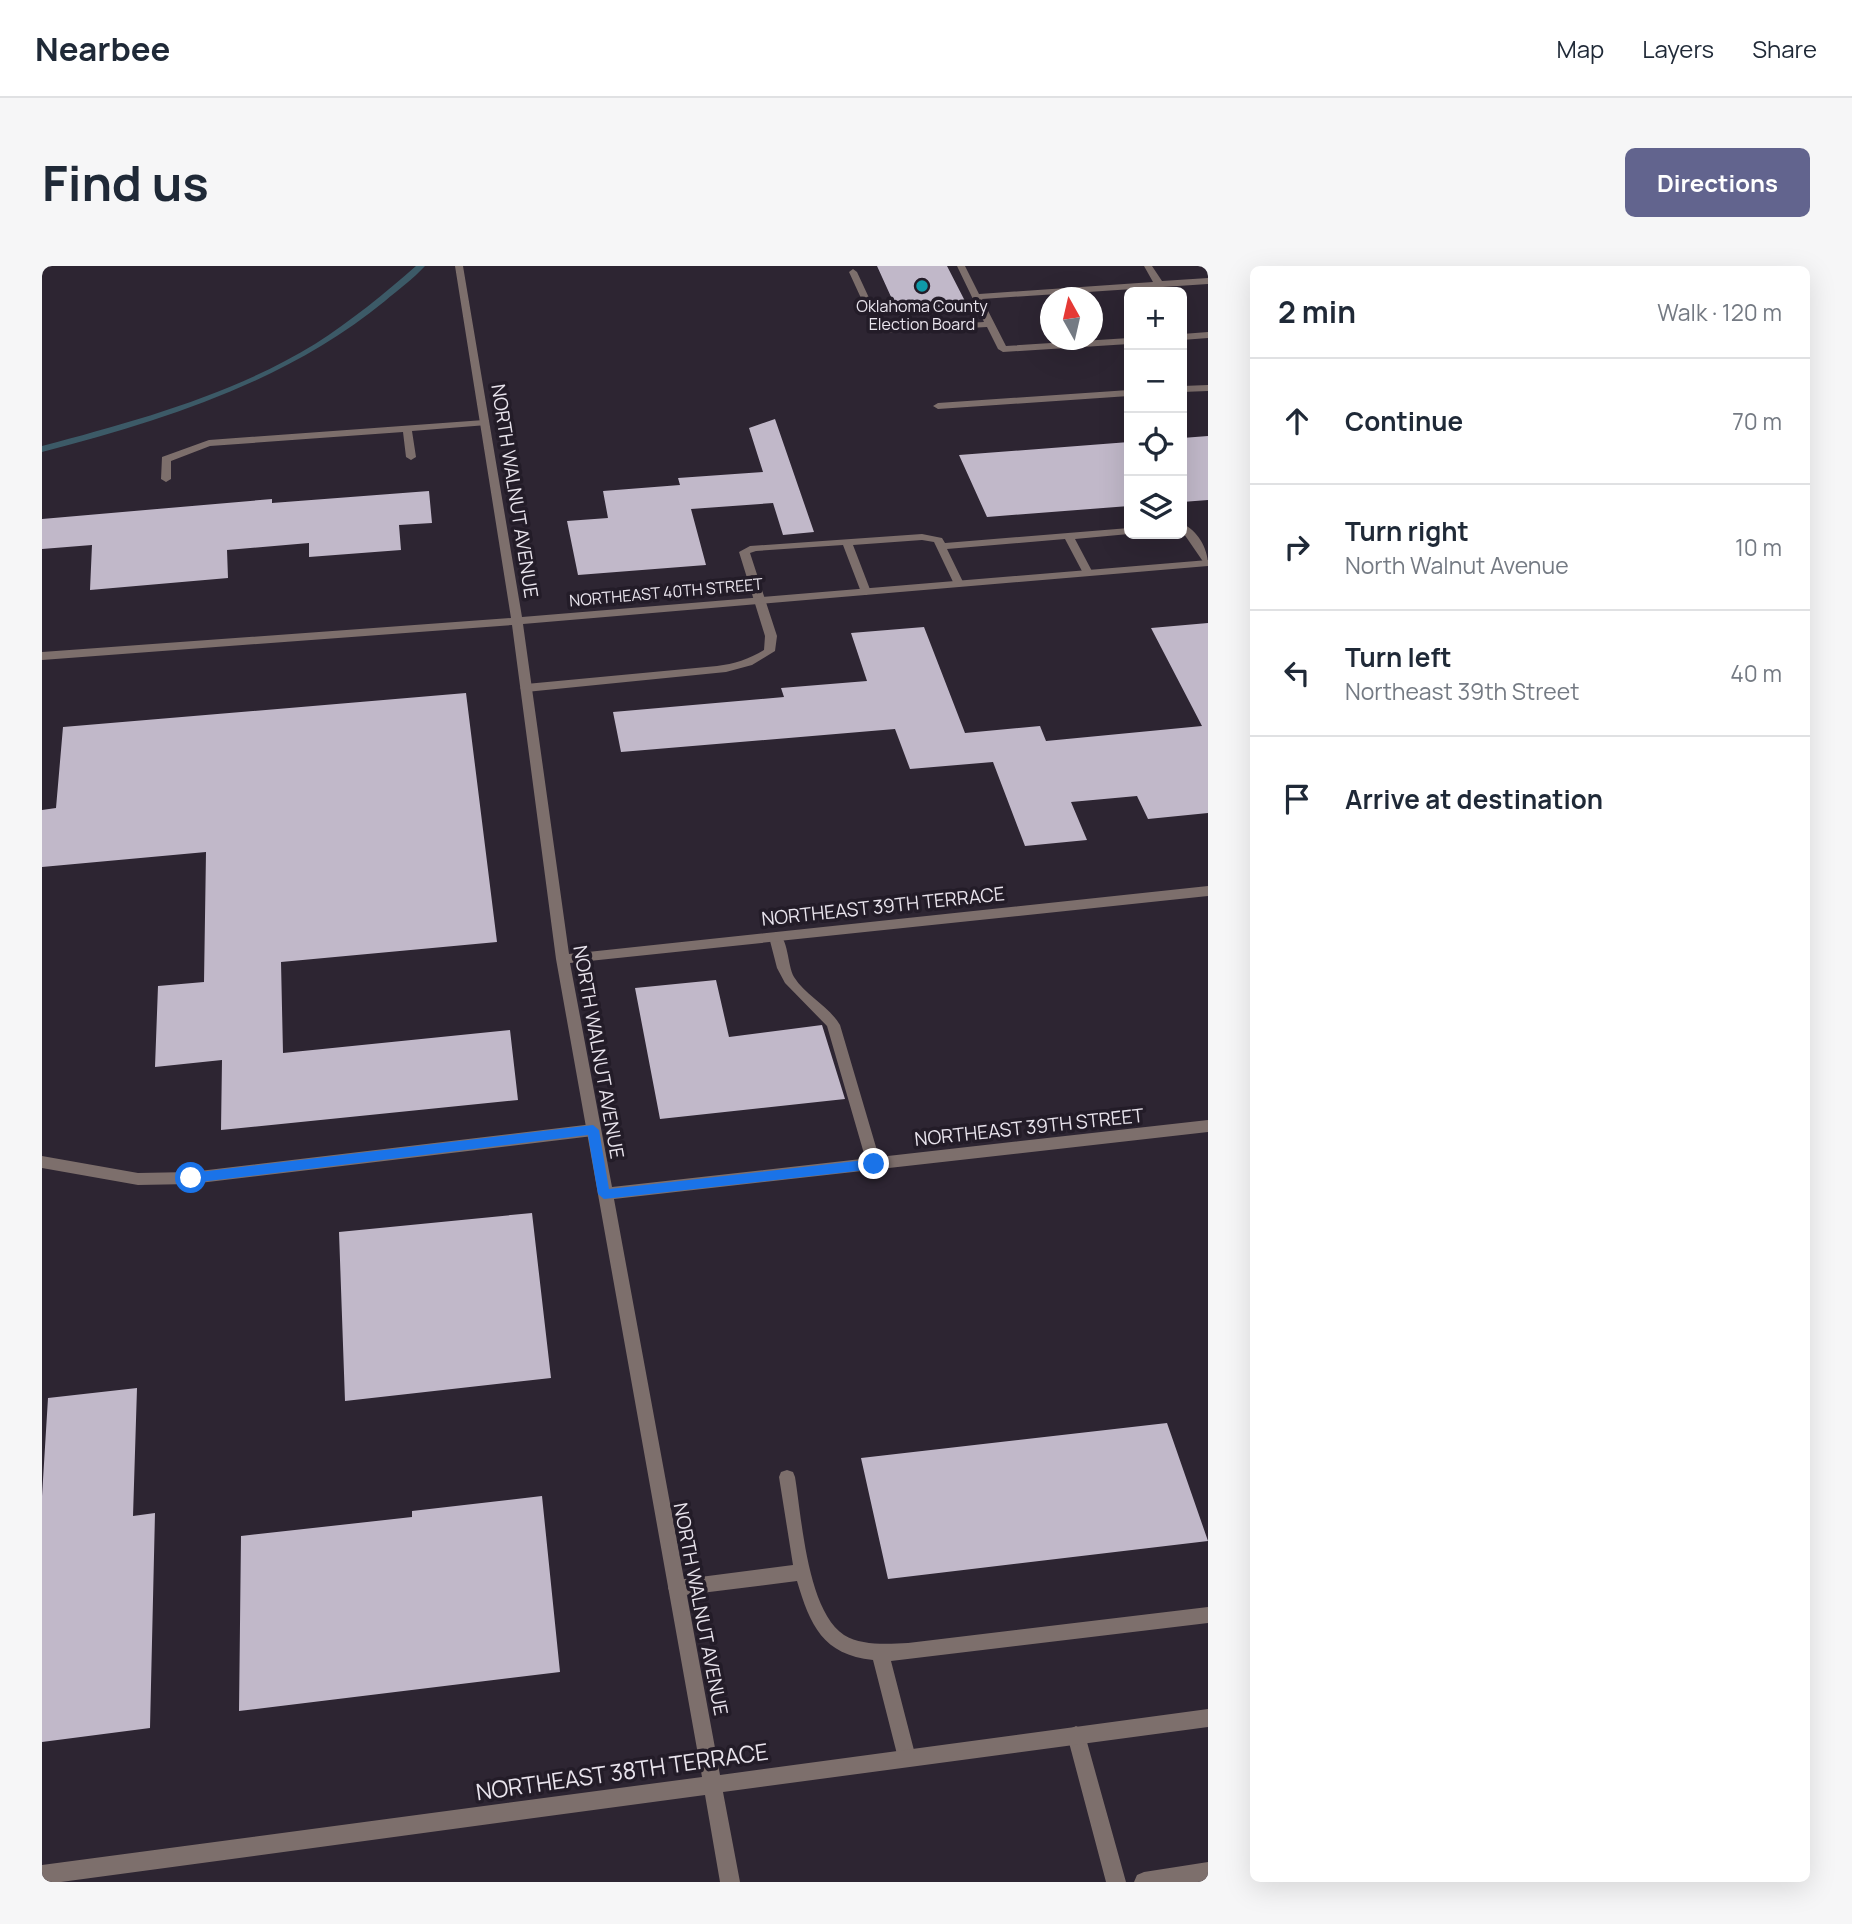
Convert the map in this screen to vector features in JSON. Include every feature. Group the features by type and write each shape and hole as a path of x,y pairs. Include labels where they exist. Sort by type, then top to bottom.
{"street":[{"name":"NORTH WALNUT AVENUE","path":"458,266 517,621 563,959 730,1882"},
{"path":"961,266 1003,349 1124,341"},
{"path":"1148,266 1159,284"},
{"path":"853,272 880,331 990,324"},
{"path":"976,297 1208,281"},
{"path":"1187,337 1208,335"},
{"path":"1187,389 1208,388"},
{"path":"938,406 1124,393"},
{"path":"166,480 166,459 209,443 484,422"},
{"path":"408,428 411,457"},
{"path":"1187,529 1208,562"},
{"path":"941,546 1124,531"},
{"path":"1068,536 1088,573"},
{"path":"526,688 709,671 737,667 758,660 769,651 771,636 744,552 754,548 922,537 938,540 959,584"},
{"path":"846,542 866,592"},
{"name":"NORTHEAST 40TH STREET","path":"42,656 517,621 1208,562"},
{"name":"NORTHEAST 39TH TERRACE","path":"563,959 1208,891"},
{"path":"776,937 785,972 793,986 823,1009 833,1025 874,1164"},
{"name":"NORTHEAST 39TH STREET","path":"604,1194 1208,1126"},
{"path":"42,1162 138,1179 191,1178 593,1130"},
{"path":"787,1478 804,1572 815,1611 830,1634 849,1646 880,1653 1208,1615"},
{"path":"677,1588 804,1572"},
{"path":"880,1653 907,1758"},
{"name":"NORTHEAST 38TH TERRACE","path":"42,1875 1208,1718"},
{"path":"1076,1735 1116,1882"},
{"path":"1144,1882 1208,1872"}],"building":[{"name":"Oklahoma County Election Board","path":"877,266 947,266 967,305 897,310"},
{"path":"775,419 814,532 783,535 773,503 691,509 706,565 578,575 567,521 608,518 603,491 680,485 678,478 763,472 749,428"},
{"path":"1208,436 1208,500 1187,502 1187,438"},
{"path":"1124,442 1124,506 987,517 959,455"},
{"path":"429,491 432,523 399,525 401,550 309,557 309,543 227,550 228,578 90,590 92,545 42,549 42,519 272,499 272,503"},
{"path":"1208,623 1208,813 1148,819 1137,796 1071,802 1087,840 1025,846 993,762 910,769 895,729 621,752 613,712 784,697 781,688 867,681 851,633 924,627 965,733 1040,726 1046,741 1202,726 1151,628"},
{"path":"466,693 497,942 281,962 283,1053 510,1030 518,1100 221,1130 222,1060 155,1067 158,986 204,982 206,852 42,867 42,810 56,808 63,727"},
{"path":"716,980 729,1037 822,1025 845,1099 660,1119 635,988"},
{"path":"532,1213 551,1378 345,1401 339,1232"},
{"path":"137,1388 133,1516 155,1513 150,1728 42,1742 42,1496 48,1398"},
{"path":"1167,1423 1208,1541 888,1579 861,1458"},
{"path":"542,1496 560,1672 239,1711 241,1536 412,1517 412,1511"}],"waterway":[{"path":"42,449 175,410 271,371 349,325 421,266"}],"place":[{"name":"Oklahoma County Election Board","path":"922,286"}],"route":[{"path":"191,1178 593,1130 604,1194 874,1164"}]}
